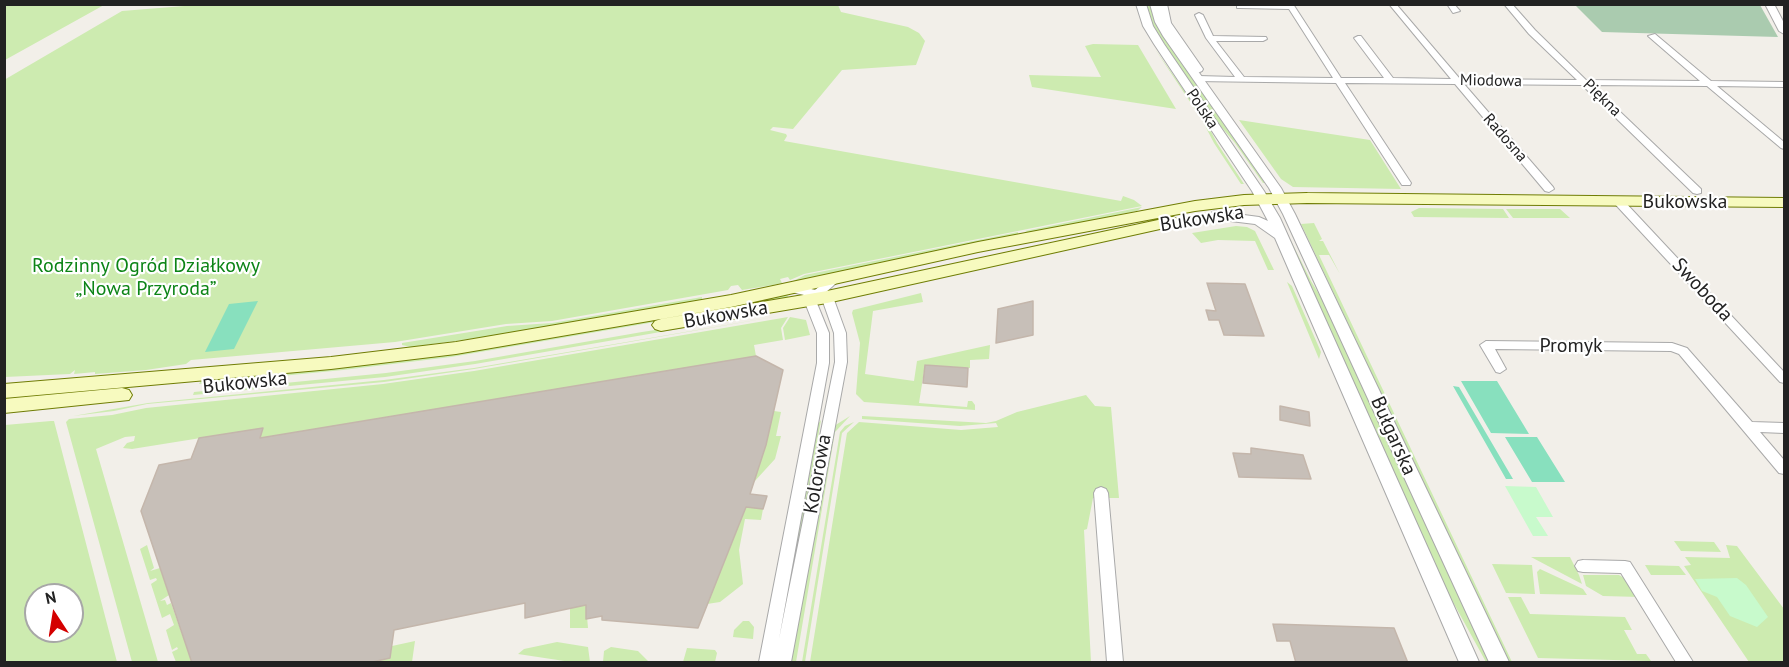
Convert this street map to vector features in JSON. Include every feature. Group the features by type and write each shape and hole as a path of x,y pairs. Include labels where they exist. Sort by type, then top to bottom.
{"main road":[{"name":"Bukowska","path":"4,391 415,354 731,301 837,277 1195,206 1284,204 1369,209 1442,200 1785,203"},
{"name":"Bukowska","path":"4,406 405,367 818,297 1266,204"}],"street":[{"name":"Polska","path":"1141,4 1155,37 1266,204"},
{"name":"Polska","path":"1155,4 1162,27 1284,204"},
{"name":"Polska","path":"1163,4 1167,23 1199,69 1195,76"},
{"name":"Radosna","path":"1392,4 1549,189"},
{"path":"1450,4 1456,11"},
{"name":"Piękna","path":"1507,4 1532,32 1697,191"},
{"path":"1769,4 1785,31"},
{"path":"1240,6 1289,6 1406,183"},
{"path":"1199,15 1210,38 1241,79"},
{"path":"1652,36 1785,146"},
{"path":"1210,38 1263,39"},
{"path":"1358,38 1390,80"},
{"name":"Miodowa","path":"1195,76 1241,79 1785,84"},
{"name":"Swoboda","path":"1619,202 1785,379"},
{"name":"Bułgarska","path":"1266,204 1470,663"},
{"name":"Bułgarska","path":"1284,204 1499,663"},
{"path":"1214,215 1238,216 1259,221 1283,238"},
{"path":"789,288 818,297 837,277"},
{"name":"Kolorowa","path":"767,663 823,363 818,297"},
{"name":"Kolorowa","path":"783,663 841,362 840,333 818,297"},
{"name":"Promyk","path":"1500,369 1486,345 1672,347 1683,351 1749,427"},
{"path":"1749,427 1785,428"},
{"path":"1749,427 1785,469"},
{"path":"1101,493 1115,663"},
{"path":"1583,566 1625,567 1685,663"}],"green space":[{"path":"5,4 104,4 104,5 5,60"},
{"name":"Rodzinny Ogród Działkowy „Nowa Przyroda”","path":"209,4 838,5 841,12 908,27 919,33 925,41 916,65 842,70 793,129 773,127 770,130 786,134 784,141 1121,201 1123,196 1142,206 804,274 790,280 788,277 780,279 782,283 773,285 742,290 738,285 731,286 728,290 552,321 506,324 395,342 191,360 186,364 146,370 74,374 75,370 70,374 5,377 4,80 122,11"},
{"path":"1145,5 1150,5 1155,23 1265,183 1217,122 1169,52 1151,23"},
{"path":"1575,5 1760,5 1778,37 1602,32"},
{"path":"1093,44 1138,45 1176,109 1032,87 1029,75 1101,77 1085,46"},
{"path":"1155,49 1205,120 1244,184 1241,184"},
{"path":"1239,120 1370,140 1401,189 1293,187 1281,179"},
{"path":"1142,207 1137,211 1029,233 1025,231"},
{"path":"1419,208 1503,209 1509,218 1414,217 1411,212"},
{"path":"1506,209 1560,209 1570,218 1513,218"},
{"path":"1282,223 1311,281 1330,312 1489,662 1486,662 1448,593"},
{"path":"1314,223 1322,239 1319,241 1323,241 1340,274 1329,255 1319,255 1512,662 1508,662 1301,224"},
{"path":"1236,226 1247,227 1255,231 1274,270 1268,270 1255,241 1218,240 1201,243 1192,233"},
{"path":"1018,232 1018,236 791,282 805,275"},
{"path":"1287,282 1292,286 1321,352 1319,359"},
{"path":"786,292 789,299 451,357 199,384 202,379 344,366"},
{"path":"921,293 923,302 873,311 865,374 914,381 917,361 990,345 989,359 970,360 970,368 925,365 919,403 967,407 968,401 972,401 975,410 864,402 856,394 860,343 853,310"},
{"path":"702,297 702,299 678,307 559,327 411,347 402,345 402,343 507,326 552,323"},
{"path":"258,301 234,349 205,352 229,304"},
{"path":"794,309 475,364 385,377 193,395 194,392 386,373 475,361"},
{"path":"785,315 474,369 384,382 147,404 73,416 148,403 384,380 474,368"},
{"path":"788,317 781,328 783,340 754,345 756,356 260,438 263,428 132,449 123,448 127,443 134,441 135,436 125,437 96,449 158,662 132,662 66,422 69,419 112,415 146,408 383,384 474,371"},
{"path":"790,317 806,320 810,335 785,340 783,328"},
{"path":"1461,381 1497,381 1529,434 1491,433"},
{"path":"1453,386 1459,387 1513,479 1506,479"},
{"path":"1086,395 1095,406 1111,407 1119,498 1093,498 1087,529 1084,530 1091,662 810,662 847,433 859,422 961,430 998,427 996,423 960,426 862,419 862,416 986,423 1017,412"},
{"path":"774,411 781,412 776,436 781,436 775,459 754,482"},
{"path":"850,416 835,432 796,662 788,662 834,426"},
{"path":"821,420 778,662 771,662 817,425"},
{"path":"54,421 117,662 5,662 5,425"},
{"path":"854,422 842,433 805,662 802,662 840,432 845,426"},
{"path":"1505,437 1537,437 1565,482 1532,482"},
{"path":"1505,486 1536,487 1553,517 1536,517 1548,536 1533,536"},
{"path":"746,507 763,509 761,520 745,519 739,550 743,584 720,602 707,604"},
{"path":"1674,541 1714,542 1721,552 1681,551"},
{"path":"147,545 154,568 150,571 160,568 169,595 160,601 165,600 167,605 171,603 192,662 176,662 172,652 178,649 177,647 172,650 166,630 174,625 170,614 162,618 151,584 157,580 156,578 150,580 140,549"},
{"path":"1726,545 1737,546 1784,609 1784,662 1749,662 1684,566 1691,565 1685,557 1730,558"},
{"path":"1531,557 1570,557 1582,584"},
{"path":"1492,564 1532,565 1535,594 1506,593"},
{"path":"1645,565 1679,566 1686,575 1651,575"},
{"path":"1540,569 1583,589 1587,595 1540,594 1537,572"},
{"path":"1583,575 1619,575 1627,580 1640,597 1603,596 1586,586"},
{"path":"1737,578 1746,585 1768,617 1757,627 1730,616 1717,597 1702,591 1695,579"},
{"path":"1508,597 1521,597 1530,614 1625,617 1632,630 1624,630 1637,654 1646,654 1651,661 1538,658"},
{"path":"586,605 588,628 570,628 570,608"},
{"path":"743,621 749,621 754,627 753,639 733,637 734,630"},
{"path":"415,641 412,662 368,662 390,658 392,646"},
{"path":"557,642 588,647 590,662 571,662 518,654 524,649"},
{"path":"611,647 638,651 649,662 603,662 604,651"},
{"path":"687,648 715,650 717,653 715,662 683,662"}],"building":[{"path":"1207,283 1245,284 1264,336 1224,335 1219,320 1209,320 1206,310 1216,311"},
{"path":"1033,301 1033,335 996,343 998,309"},
{"path":"756,356 783,370 766,445 750,494 767,496 763,509 746,507 698,628 602,620 602,616 586,619 586,605 525,618 525,603 394,630 390,658 368,663 192,663 141,511 159,465 191,459 199,438 263,428 260,438"},
{"path":"925,365 968,368 967,387 923,383"},
{"path":"1280,406 1309,412 1310,426 1280,420"},
{"path":"1251,448 1303,455 1311,479 1239,477 1233,453 1251,454"},
{"path":"1273,624 1394,628 1408,663 1296,663 1290,641 1277,641"}]}
